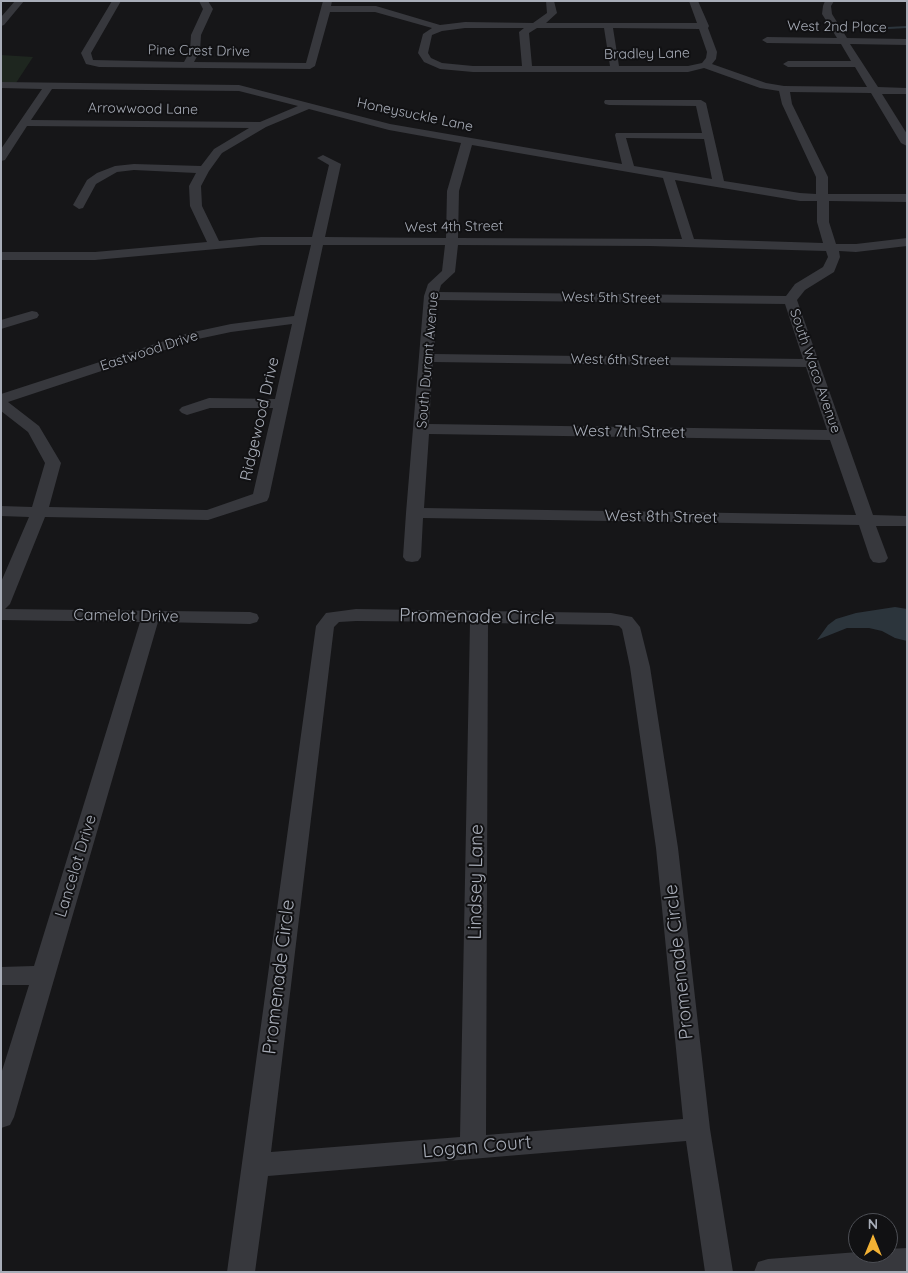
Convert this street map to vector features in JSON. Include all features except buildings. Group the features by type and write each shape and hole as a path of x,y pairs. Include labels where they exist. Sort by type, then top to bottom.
{"street":[{"path":"1,24 20,1"},
{"name":"Pine Crest Drive","path":"117,1 86,53 89,62 187,65 243,77 310,66 327,5"},
{"path":"187,65 195,51 196,35 208,9 203,1"},
{"path":"527,68 524,32 550,17 552,13 550,1"},
{"path":"693,1 704,26 712,52 711,59 705,65"},
{"path":"830,1 826,6 827,14 873,90 901,123 907,143"},
{"path":"327,5 376,10 440,28 465,25 704,26"},
{"path":"608,25 615,69"},
{"name":"Bradley Lane","path":"440,28 428,34 423,53 427,60 440,66 473,69 688,69 705,65 764,86 784,89 907,91"},
{"name":"West 2nd Place","path":"767,40 907,42"},
{"path":"788,64 858,64"},
{"name":"Honeysuckle Lane","path":"1,85 49,85 243,77 308,105 389,127 467,142 800,197 907,198"},
{"path":"1,158 49,85"},
{"name":"South Waco Avenue","path":"784,89 787,104 822,177 822,222 834,257 829,269 800,287 790,300 879,558"},
{"path":"609,102 701,103 719,184"},
{"path":"215,246 196,206 195,186 204,170 218,151 262,126 308,105"},
{"name":"Arrowwood Lane","path":"25,123 262,126"},
{"path":"629,168 620,135 708,136"},
{"name":"South Durant Avenue","path":"412,557 431,296 435,284 448,272 452,240 453,191 467,142"},
{"name":"Ridgewood Drive","path":"1,511 208,515 260,497 334,164 324,158"},
{"path":"79,205 91,182 115,169 134,167 204,170"},
{"path":"668,175 689,243"},
{"name":"West 4th Street","path":"1,256 95,256 260,241 410,243 452,240 689,243 856,248 907,242"},
{"name":"West 5th Street","path":"431,296 790,300"},
{"path":"1,325 32,316"},
{"name":"Eastwood Drive","path":"1,399 194,336 232,328 300,319"},
{"name":"West 6th Street","path":"427,358 813,363"},
{"path":"187,410 208,403 281,404"},
{"path":"1,404 34,429 53,463 39,512 1,604"},
{"name":"West 7th Street","path":"422,430 837,435"},
{"name":"West 8th Street","path":"414,513 907,521"},
{"name":"Camelot Drive","path":"1,614 250,618"},
{"name":"Lancelot Drive","path":"1,1116 151,616"},
{"name":"Promenade Circle","path":"241,1272 324,626 333,617 479,616 611,619 625,621 631,627 640,667 667,848 698,1129 719,1272"},
{"name":"Lindsey Lane","path":"473,1147 479,616"},
{"path":"1,976 43,975"},
{"name":"Logan Court","path":"256,1165 698,1129"},
{"path":"768,1272 907,1261"}],"shaded area":[{"path":"1,55 33,57 16,83 1,83"},
{"path":"895,607 907,609 907,641 869,628 847,628 817,640 828,625 836,619 856,613"}],"waterway":[{"path":"888,28 907,27"}]}
